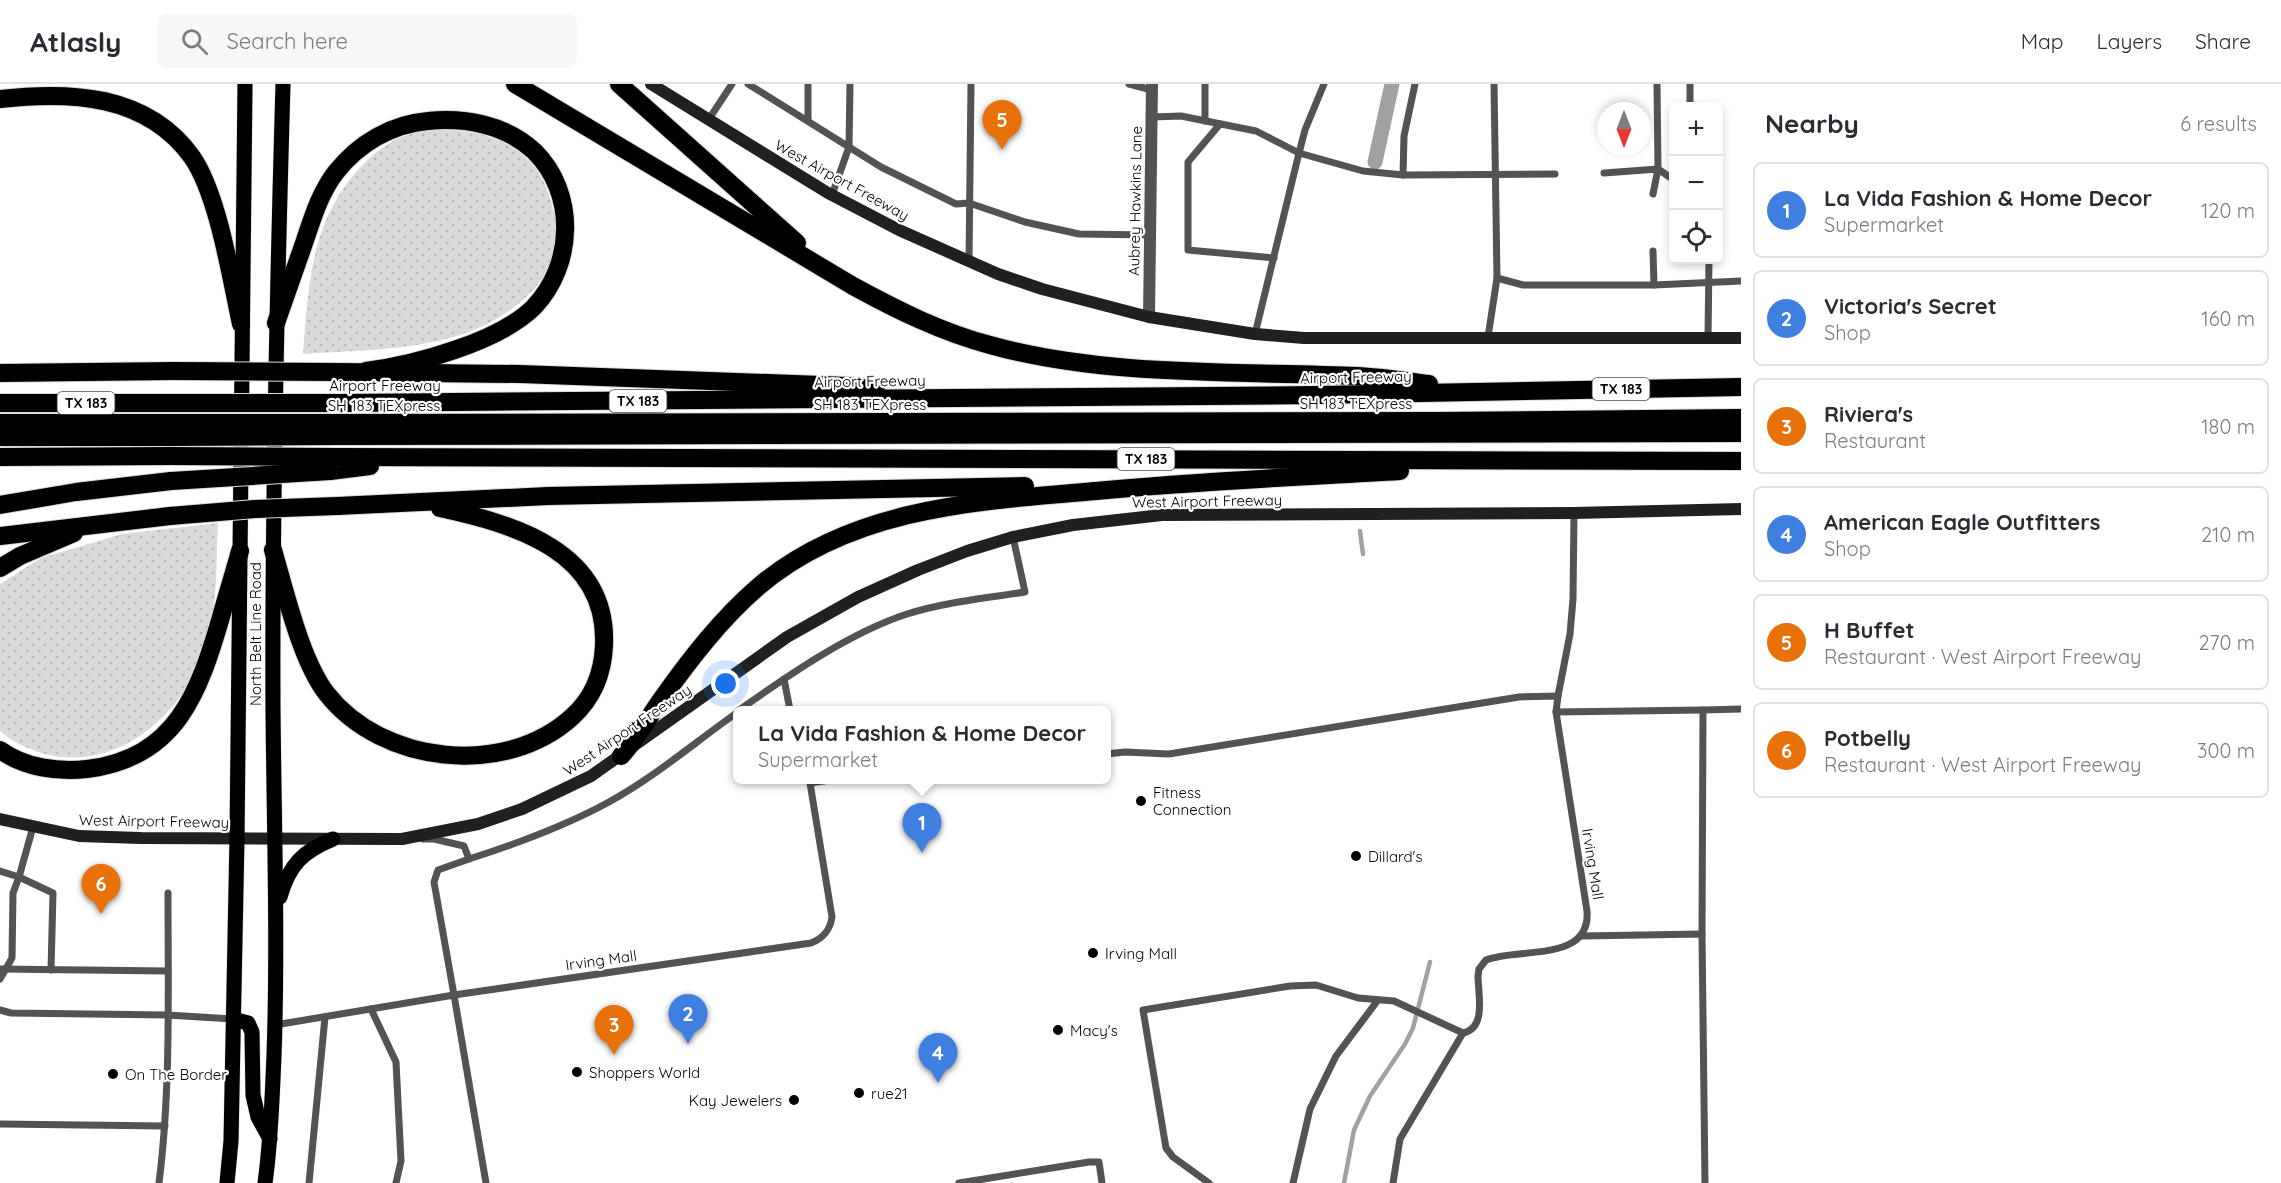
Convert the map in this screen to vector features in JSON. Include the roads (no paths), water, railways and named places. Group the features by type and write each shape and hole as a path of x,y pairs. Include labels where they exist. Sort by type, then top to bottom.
{"highway":[{"path":"515,84 853,286 904,314 945,331 991,345 1042,356 1152,368 1357,376 1501,393"},
{"path":"619,84 790,238 853,286"},
{"path":"0,99 32,95 73,95 110,101 142,114 169,132 192,158 207,188 241,324"},
{"path":"276,323 320,196 337,171 359,149 386,131 417,122 451,118 486,125 513,136 534,151 551,172 562,198 566,225 563,254 552,284 533,307 508,326 479,340 421,359 366,371"},
{"path":"0,361 81,371"},
{"path":"0,373 366,371 532,374 848,386 937,398"},
{"name":"Airport Freeway","path":"0,403 339,403 1501,393 1741,387"},
{"name":"SH 183 TEXpress","path":"339,430 1741,418"},
{"name":"SH 183 TEXpress","path":"0,423 171,430 1741,433"},
{"name":"SH 183 TEXpress","path":"0,437 171,430"},
{"name":"TX 183","path":"0,457 170,456 338,463 446,457 1741,461"},
{"path":"0,536 112,522 255,509 548,496 1168,484 1409,471 1618,472 1658,461"},
{"path":"0,505 87,490 338,463"},
{"path":"621,756 683,671 737,606 796,560 820,547 909,514 958,505 1168,484"},
{"path":"273,550 311,667 326,692 345,715 372,734 404,747 442,755 481,754 517,748 549,734 573,716 593,691 603,661 604,628 597,598 583,573 561,552 534,537 461,513 406,504"},
{"path":"0,568 54,541 112,522"},
{"path":"0,750 37,767 71,771 102,767 132,756 159,741 181,718 197,689 208,661 240,551"}],"main road":[{"name":"North Belt Line Road","path":"227,1183 231,1141 237,838 245,84"},
{"name":"North Belt Line Road","path":"265,1183 270,1139 275,1025 273,550 276,323 283,84"},
{"name":"West Airport Freeway","path":"651,84 832,195 899,230 969,261 1042,289 1149,318 1255,334 1304,338 1741,338"},
{"name":"West Airport Freeway","path":"0,819 79,836 237,838 402,839 478,824 522,809 580,782 621,756 787,637 826,613 876,588 938,562 1013,537 1090,523 1162,515 1574,513 1741,509"},
{"path":"276,908 284,882 294,865 309,849 333,839"},
{"path":"233,1019 248,1023 252,1032 253,1095 258,1117 270,1139"}],"street":[{"name":"Aubrey Hawkins Lane","path":"1149,318 1152,87"}],"lane":[{"path":"709,119 732,84"},
{"path":"748,84 881,167 956,204 969,203 1025,222 1079,234 1150,235"},
{"path":"808,84 808,120"},
{"path":"832,195 849,147 850,84"},
{"path":"969,261 970,84"},
{"path":"1130,84 1152,87"},
{"path":"1205,84 1205,121"},
{"path":"1255,334 1305,130 1324,84"},
{"path":"1403,176 1404,136 1414,84"},
{"path":"1488,337 1497,278 1494,84"},
{"path":"1653,194 1658,169 1657,84"},
{"path":"1690,84 1690,102"},
{"path":"1152,117 1181,116 1256,131 1299,153 1363,171 1403,176 1555,174"},
{"path":"1220,124 1188,162 1188,250 1274,258"},
{"path":"1604,173 1658,169 1669,177"},
{"path":"1653,250 1654,285"},
{"path":"1708,338 1709,264"},
{"path":"1497,278 1523,285 1654,285 1741,281"},
{"name":"Irving Mall","path":"1574,513 1570,634 1556,712 1587,911 1587,924 1582,936"},
{"path":"745,706 784,679 857,636 894,618 927,608 1025,592 1013,537"},
{"path":"784,679 789,706"},
{"path":"1111,754 1169,754 1519,697 1558,696"},
{"path":"1556,712 1741,709"},
{"path":"1702,710 1705,1183"},
{"path":"486,1183 434,882 438,870 510,846 609,802 661,769 733,715"},
{"name":"Irving Mall","path":"454,995 819,940 829,929 832,917 810,784"},
{"path":"0,979 3,969 12,958 13,893 33,827"},
{"path":"402,839 434,839 464,846 469,859"},
{"path":"0,871 53,893 51,970"},
{"path":"159,1183 165,1126 168,894"},
{"path":"1393,1183 1400,1139 1462,1033 1473,1028 1478,1019 1479,969 1486,960 1564,947 1575,943 1582,936 1702,934"},
{"path":"3,969 168,971"},
{"path":"1209,1183 1173,1157 1166,1148 1143,1010 1308,985 1324,986 1358,998 1394,1001 1462,1033"},
{"path":"275,1025 454,995"},
{"path":"1293,1183 1310,1109 1336,1056 1378,1000"},
{"path":"371,1009 396,1062 401,1161 396,1183"},
{"path":"0,1010 10,1013 167,1015 233,1019"},
{"path":"309,1183 325,1017"},
{"path":"0,1124 165,1126"},
{"path":"959,1183 1089,1162 1099,1162 1102,1183"}],"waterway":[{"path":"1375,162 1392,84"},
{"path":"1360,531 1363,554"},
{"path":"1344,1183 1354,1130 1370,1096 1413,1028 1430,962"}],"place":[{"name":"H Buffet","path":"1002,150"},
{"name":"Fitness Connection","path":"1141,801"},
{"name":"La Vida Fashion & Home Decor","path":"922,853"},
{"name":"Dillard's","path":"1356,856"},
{"name":"Potbelly","path":"101,914"},
{"name":"Irving Mall","path":"1093,953"},
{"name":"Macy's","path":"1058,1030"},
{"name":"Victoria's Secret","path":"688,1044"},
{"name":"Riviera's","path":"614,1055"},
{"name":"Shoppers World","path":"577,1072"},
{"name":"On The Border","path":"113,1074"},
{"name":"American Eagle Outfitters","path":"938,1083"},
{"name":"rue21","path":"859,1093"},
{"name":"Kay Jewelers","path":"794,1100"}]}
